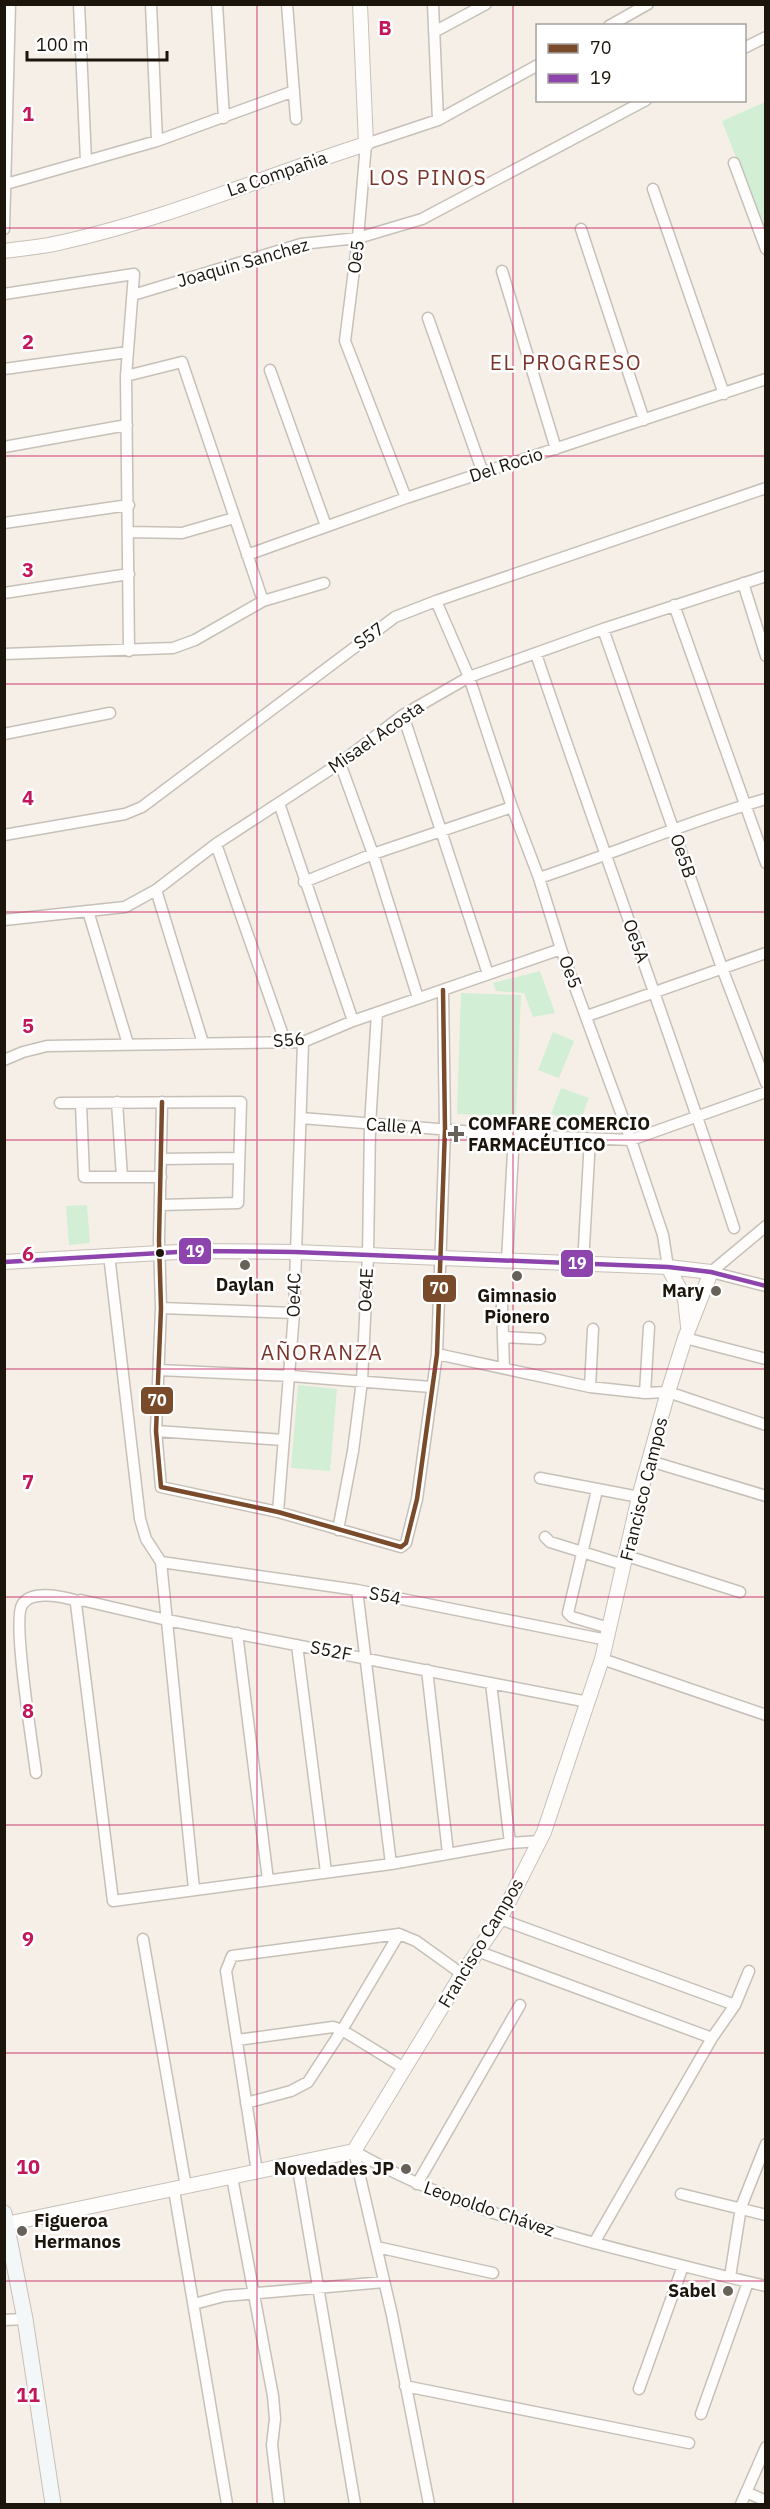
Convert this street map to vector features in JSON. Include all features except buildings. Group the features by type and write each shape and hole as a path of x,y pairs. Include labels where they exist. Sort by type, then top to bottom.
{"main road":[{"path":"5,2218 25,2319 53,2505"}],"street":[{"path":"4,229 10,4"},
{"path":"79,4 86,161"},
{"path":"151,4 157,141"},
{"path":"218,4 224,118"},
{"path":"287,4 296,118"},
{"name":"Oe5","path":"360,4 366,144 358,238 345,341 406,498"},
{"path":"433,4 438,120"},
{"path":"434,32 486,4"},
{"path":"613,24 648,4"},
{"path":"746,47 765,37"},
{"name":"La Compañia","path":"4,251 62,243 171,212 295,167 438,120 536,66"},
{"path":"6,184 157,141 294,92"},
{"name":"Joaquin Sanchez","path":"133,295 300,244 358,238 422,219 642,102"},
{"path":"734,163 765,249"},
{"path":"653,189 724,394"},
{"path":"581,229 644,420"},
{"path":"502,272 556,449"},
{"path":"4,294 134,273 126,376 129,651"},
{"path":"428,318 483,473"},
{"path":"4,369 128,352"},
{"path":"126,376 182,362 263,601"},
{"path":"270,370 326,526"},
{"name":"Del Rocio","path":"247,555 406,498 765,379"},
{"path":"4,447 128,425"},
{"name":"S57","path":"4,835 125,814 142,807 395,617 765,488"},
{"path":"4,523 129,505"},
{"path":"129,532 182,534 234,518"},
{"path":"4,593 129,574"},
{"name":"Misael Acosta","path":"4,920 125,907 156,890 216,844 340,763 403,715 469,677 603,629 765,576"},
{"path":"4,654 173,648 195,640 263,601 324,583"},
{"path":"743,583 765,656"},
{"name":"Oe5","path":"436,601 469,677 512,807 539,878 561,949 631,1140 663,1235 668,1267"},
{"path":"674,605 765,863"},
{"name":"Oe5B","path":"603,629 722,968 765,1083"},
{"name":"Oe5A","path":"536,654 605,856 699,1118 734,1228"},
{"path":"4,734 110,713"},
{"path":"403,715 488,974"},
{"path":"340,763 373,854 418,999"},
{"path":"539,878 605,856 674,828 765,799"},
{"path":"279,803 353,1022"},
{"path":"304,882 373,854 512,807"},
{"path":"216,844 285,1041"},
{"path":"156,890 203,1043"},
{"path":"88,911 128,1044"},
{"name":"S56","path":"4,1060 22,1052 47,1046 303,1042 377,1013 561,949"},
{"path":"587,1016 765,953"},
{"path":"162,1102 161,1308 156,1431 161,1487 278,1512 401,1546 406,1543 417,1499 437,1354 439,1258 446,1129 443,990"},
{"name":"Oe4E","path":"338,1530 353,1451 362,1381 368,1256 370,1125 377,1013"},
{"name":"Oe4C","path":"278,1512 291,1376 303,1042"},
{"name":"Calle A","path":"301,1118 514,1135 631,1140 699,1118 765,1092"},
{"path":"117,1102 122,1178"},
{"path":"60,1103 241,1102 236,1205 160,1206"},
{"path":"81,1104 84,1177 161,1177"},
{"path":"507,1260 514,1135"},
{"path":"583,1264 590,1139"},
{"path":"160,1159 238,1158"},
{"name":"Francisco Campos","path":"354,2151 462,1974 500,1919 540,1841 602,1659 639,1497 668,1392 687,1334 711,1272 765,1226"},
{"path":"4,1262 160,1252 295,1252 668,1267 711,1272 765,1287"},
{"path":"109,1255 140,1519 146,1539 161,1562 194,1889"},
{"path":"668,1267 685,1299 687,1334 765,1359"},
{"path":"502,1305 504,1368"},
{"path":"161,1308 294,1313"},
{"path":"645,1393 649,1327"},
{"path":"590,1387 593,1329"},
{"path":"503,1337 540,1339"},
{"path":"437,1354 590,1387 645,1393 668,1392 765,1425"},
{"path":"159,1370 291,1376 431,1387"},
{"path":"156,1431 284,1440"},
{"path":"650,1461 765,1496"},
{"path":"540,1478 639,1497"},
{"path":"597,1490 568,1613 608,1634"},
{"path":"545,1537 550,1542 740,1592"},
{"name":"S54","path":"161,1562 357,1590 608,1634"},
{"path":"357,1590 391,1864"},
{"name":"S52F","path":"36,1773 19,1636 21,1606 27,1599 38,1596 588,1702"},
{"path":"77,1602 112,1899 115,1902 194,1889 391,1864 510,1843 540,1841"},
{"path":"237,1633 268,1880"},
{"path":"297,1645 326,1872"},
{"path":"602,1659 765,1715"},
{"path":"427,1670 448,1853"},
{"path":"491,1683 510,1843"},
{"path":"500,1919 735,2005"},
{"path":"246,2103 291,2091 308,2082 399,1934"},
{"path":"257,2172 226,1971 232,1956 399,1934 416,1941 462,1974"},
{"path":"143,1939 180,2188 194,2304 227,2505"},
{"path":"477,1951 712,2038"},
{"path":"594,2243 712,2038 735,2005 749,1971"},
{"path":"417,2184 520,2005"},
{"path":"237,2040 333,2027 342,2030 404,2068"},
{"path":"730,2277 741,2207 765,2144"},
{"path":"5,2218 180,2188 354,2151 377,2247 429,2505"},
{"name":"Leopoldo Chávez","path":"354,2151 417,2184 458,2202 594,2243 765,2286"},
{"path":"297,2163 355,2505"},
{"path":"232,2177 273,2396 275,2419 272,2445 279,2505"},
{"path":"681,2194 741,2207 765,2215"},
{"path":"377,2247 493,2273"},
{"path":"639,2389 683,2266"},
{"path":"194,2304 224,2296 384,2282"},
{"path":"701,2414 748,2282"},
{"path":"4,2320 25,2319"},
{"path":"405,2386 689,2443"},
{"path":"741,2505 765,2447"},
{"path":"746,2492 765,2501"}],"green space":[{"path":"765,102 765,232 722,121"},
{"path":"540,971 555,1013 533,1017 524,993 496,991 493,983"},
{"path":"461,993 521,995 516,1116 457,1114"},
{"path":"553,1032 574,1041 559,1078 538,1070"},
{"path":"561,1088 589,1098 579,1124 551,1114"},
{"path":"87,1205 90,1243 69,1245 66,1206"},
{"path":"298,1385 337,1389 330,1471 291,1468"}],"transit line":[{"name":"70","path":"162,1102 159,1240 161,1308 156,1431 161,1487 278,1512 401,1547 406,1543 417,1499 437,1354 445,1129 443,990"},
{"name":"19","path":"4,1262 195,1251 295,1252 668,1267 711,1272 766,1286"}],"place":[{"name":"COMFARE COMERCIO FARMACÉUTICO","path":"456,1134"},
{"name":"Daylan","path":"245,1265"},
{"name":"Gimnasio Pionero","path":"517,1276"},
{"name":"Mary","path":"716,1291"},
{"name":"Novedades JP","path":"406,2169"},
{"name":"Figueroa Hermanos","path":"22,2231"},
{"name":"Sabel","path":"728,2291"}],"district":[{"name":"LOS PINOS","path":"428,178"},
{"name":"EL PROGRESO","path":"566,363"},
{"name":"AÑORANZA","path":"322,1353"}]}
